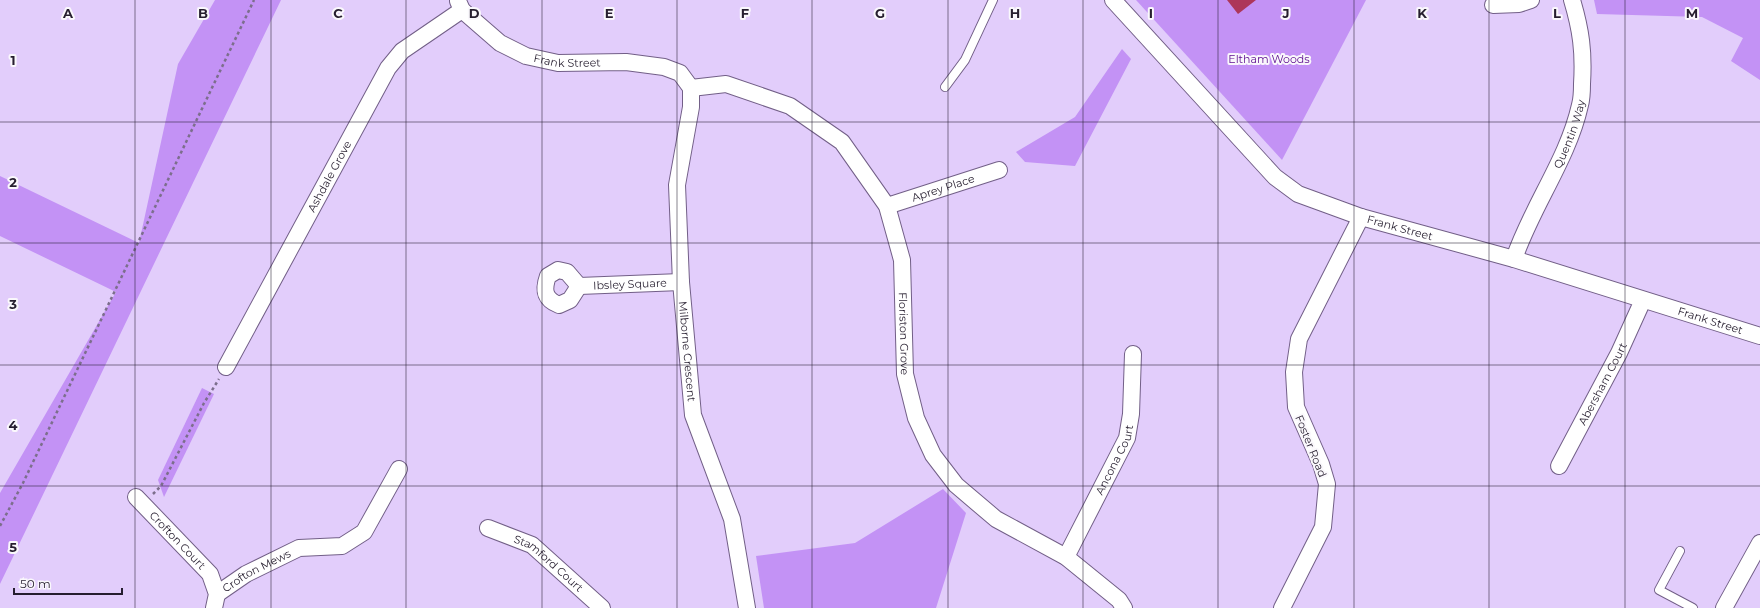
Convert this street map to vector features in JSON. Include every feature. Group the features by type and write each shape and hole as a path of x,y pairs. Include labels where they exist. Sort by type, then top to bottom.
{"street":[{"name":"Frank Street","path":"1114,0 1276,177 1298,194 1361,217 1514,258 1760,336"},
{"path":"1493,5 1519,4 1531,0"},
{"name":"Quentin Way","path":"1514,258 1522,236 1568,142 1581,104 1584,57 1581,29 1572,0"},
{"name":"Frank Street","path":"460,5 500,43 526,56 558,63 626,62 664,67 680,73 691,88"},
{"name":"Ashdale Grove","path":"226,367 388,68 402,51 460,5"},
{"name":"Floriston Grove","path":"691,88 726,84 790,106 842,142 887,206 902,260 905,374 916,418 933,455 956,485 996,519 1066,557 1119,600 1124,608"},
{"name":"Milborne Crescent","path":"691,88 691,107 677,185 681,282 693,415 732,519 747,608"},
{"name":"Aprey Place","path":"887,206 999,170"},
{"name":"Foster Road","path":"1282,608 1323,527 1327,484 1321,464 1296,407 1294,372 1299,339 1361,217"},
{"name":"Ibsley Square","path":"579,286 681,282"},
{"name":"Abersham Court","path":"1559,466 1619,352 1643,300"},
{"name":"Ancona Court","path":"1066,557 1127,438 1132,414 1133,354"},
{"name":"Crofton Mews","path":"216,601 246,574 299,548 342,546 364,532 399,469"},
{"name":"Crofton Court","path":"139,501 210,574 216,601"},
{"name":"Stamford Court","path":"488,528 532,545 602,608"},
{"path":"1724,608 1760,543"}],"lane":[{"path":"945,87 965,60 994,0"},
{"path":"1680,550 1659,590 1693,608"}],"path":[{"path":"0,526 23,483 254,0"},
{"path":"139,501 161,486 208,395"}],"green space":[{"path":"215,0 281,0 0,584 0,493 116,292 0,236 0,176 139,243 178,64"},
{"name":"Eltham Woods","path":"1136,0 1366,0 1282,160"},
{"path":"1594,0 1760,0 1760,80 1731,61 1743,38 1702,17 1597,14"},
{"path":"1122,49 1131,59 1075,166 1025,162 1016,152 1075,117"},
{"path":"202,388 214,394 164,497 158,480"},
{"path":"943,489 966,513 936,608 764,608 756,556 855,543"}],"building":[{"path":"1227,0 1256,0 1238,14"}]}
